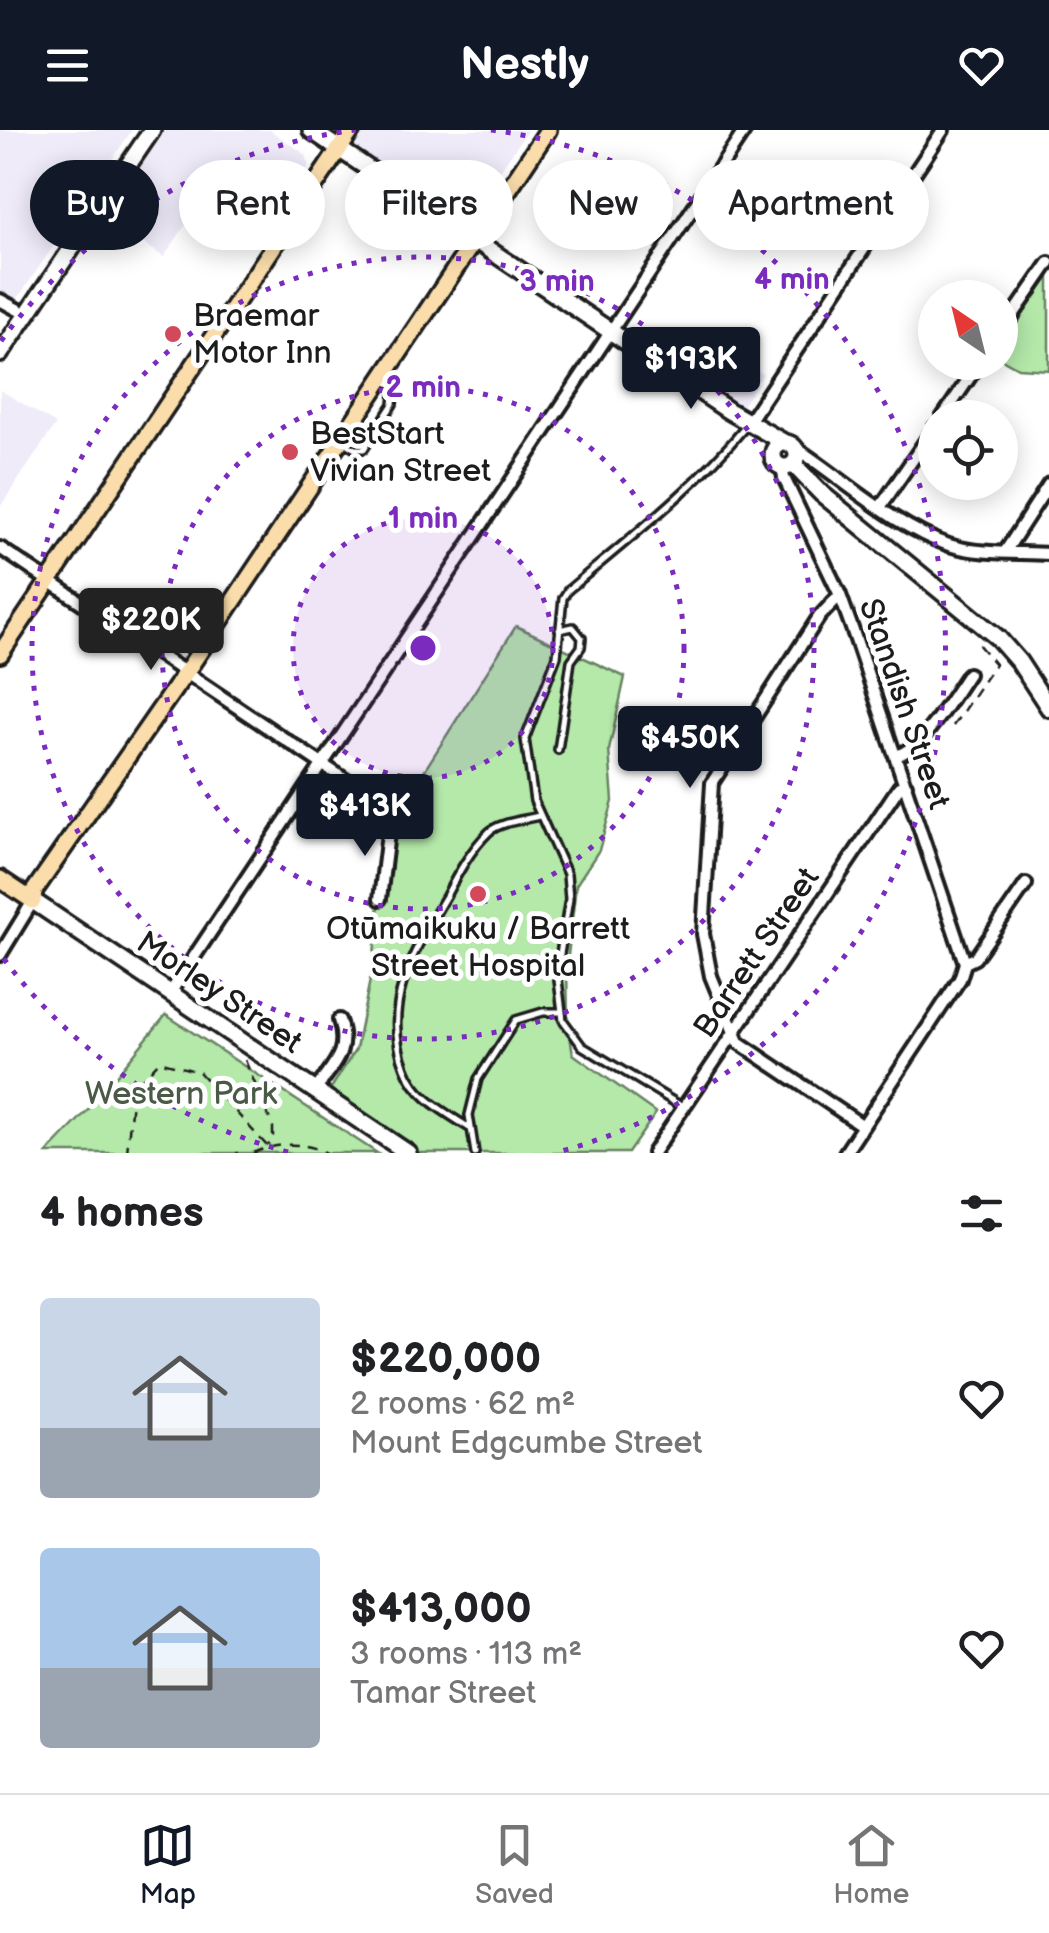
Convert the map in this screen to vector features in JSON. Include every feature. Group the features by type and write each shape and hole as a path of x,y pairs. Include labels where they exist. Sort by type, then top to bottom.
{"main road":[{"path":"0,654 352,130"},
{"path":"513,183 548,130"},
{"path":"32,901 34,891 469,250"},
{"name":"Morley Street","path":"0,879 32,901"}],"street":[{"path":"0,354 152,130"},
{"path":"311,130 355,160"},
{"path":"170,993 745,130"},
{"path":"750,424 943,130"},
{"path":"488,250 750,424 822,494 990,632 1018,662 1049,708"},
{"path":"1018,308 1049,263"},
{"path":"0,300 26,314"},
{"path":"880,506 918,451"},
{"path":"787,456 831,473 948,544 1049,554"},
{"name":"Standish Street","path":"787,456 784,478 840,596 965,963"},
{"path":"1005,552 1049,484"},
{"path":"0,548 374,799 387,814 380,900"},
{"path":"840,596 818,617 712,783 704,934 711,976 738,1042 863,1126"},
{"path":"896,756 905,754 919,739 968,674"},
{"name":"Barrett Street","path":"654,1153 898,787 906,784"},
{"path":"845,1153 954,989 965,963 975,958 1026,884"},
{"path":"0,955 32,901"},
{"name":"Morley Street","path":"32,901 408,1153"},
{"path":"315,1091 344,1048 346,1038 339,1020"}],"lane":[{"path":"341,440 355,449 364,449 393,404 394,387 382,379"},
{"path":"684,1108 578,1043 563,1020 557,972 570,899 567,874 540,816 525,739 557,656 562,598 715,463 750,424"},
{"path":"558,750 571,661 582,638 572,626 560,630"},
{"path":"471,1128 425,1100 405,1070 397,1037 404,973 456,878 488,833 540,816"},
{"path":"475,1153 469,1115 478,1079 516,1020 542,1012 562,1012"}],"path":[{"path":"952,726 995,664 978,644 990,632"},
{"path":"236,1038 272,1126 268,1147"},
{"path":"128,1153 133,1089 160,1062 199,1072 268,1147"},
{"path":"252,1153 268,1147 305,1144 327,1153"}],"shaded area":[{"path":"0,130 132,130 112,160 30,160 30,250 51,250 12,307 0,299"},
{"path":"164,130 270,130 306,155 307,160 179,160 179,235 164,257 153,250 159,250 159,160 144,160"},
{"path":"365,130 528,130 507,160 362,160 350,152"},
{"path":"705,335 763,374 737,414 678,375"},
{"path":"0,390 56,424 0,507"}],"green space":[{"path":"1049,277 1049,370 1018,368 1018,322"},
{"name":"Otūmaikuku / Barrett Street Hospital","path":"516,626 625,677 609,750 613,801 599,850 576,885 567,964 568,1025 573,1054 656,1113 628,1153 416,1153 326,1096 356,1049 373,965 379,904 400,809"},
{"name":"Western Park","path":"166,1015 377,1153 47,1153"}],"place":[{"name":"Braemar Motor Inn","path":"173,334"},
{"name":"BestStart Vivian Street","path":"290,452"},
{"name":"Otūmaikuku / Barrett Street Hospital","path":"478,894"}]}
